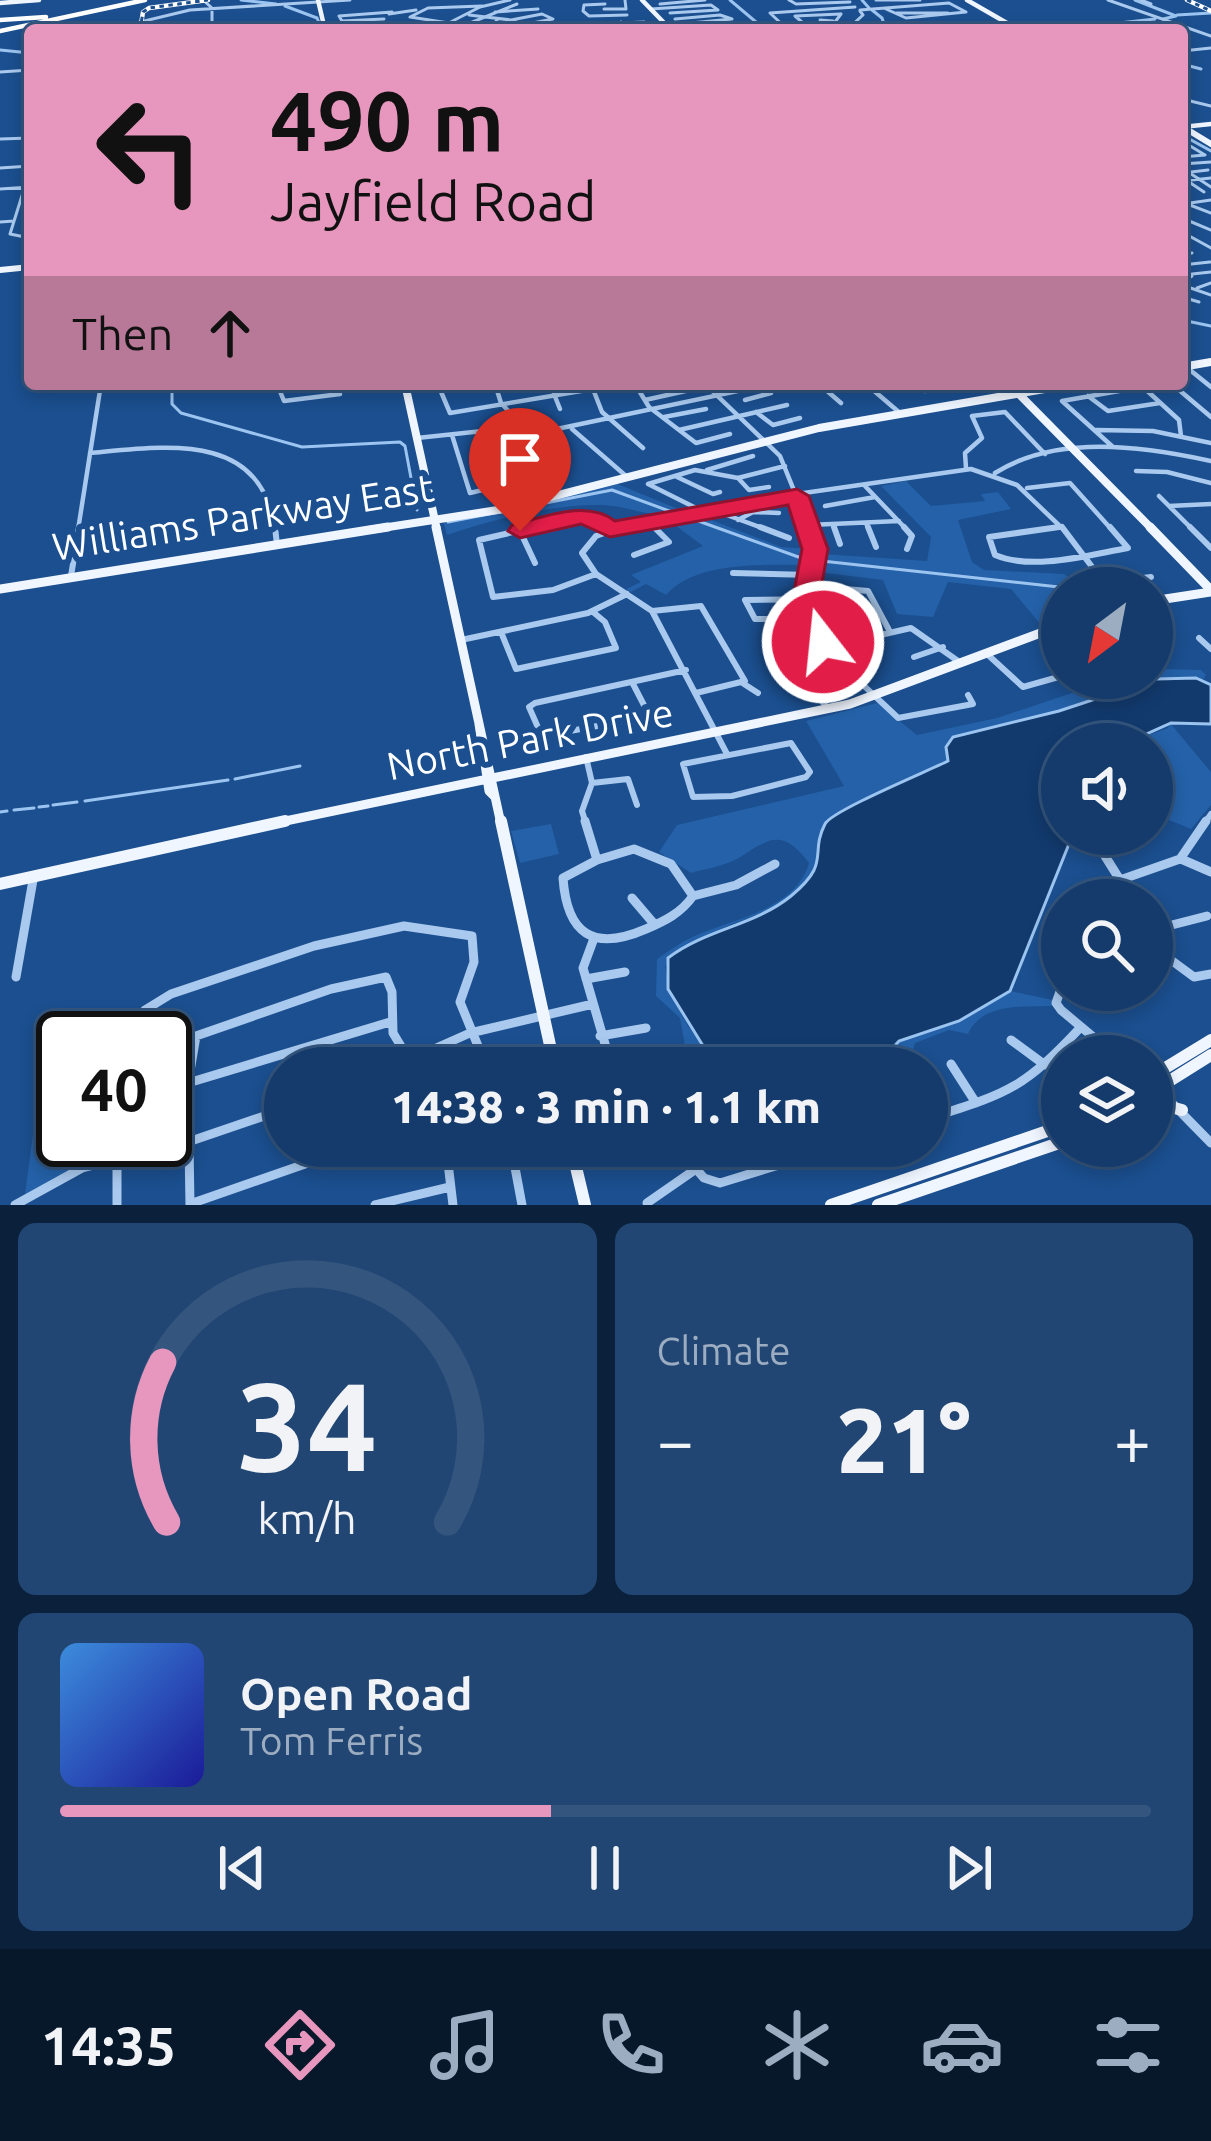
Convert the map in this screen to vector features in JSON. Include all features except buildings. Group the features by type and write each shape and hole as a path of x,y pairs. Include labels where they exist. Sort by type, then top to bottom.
{"highway":[{"path":"0,28 135,0"},
{"path":"54,24 145,0"},
{"path":"25,24 105,11"}],"main road":[{"path":"9,2 26,0"},
{"path":"0,2 39,0"},
{"path":"642,0 671,24"},
{"path":"965,0 1006,24"},
{"path":"406,390 550,1047"},
{"name":"Williams Parkway East","path":"274,544 433,514 519,506 763,440 1012,390"},
{"path":"1018,390 1211,591"},
{"name":"Williams Parkway East","path":"0,587 433,514"},
{"path":"1173,597 1211,591"},
{"name":"North Park Drive","path":"0,884 490,775 829,709 876,697 1041,633"},
{"path":"1173,1069 1211,1040"},
{"path":"1173,1074 1211,1055"},
{"path":"1173,1102 1181,1110"},
{"path":"831,1205 1041,1133"},
{"path":"878,1205 1041,1149"},
{"path":"576,1167 585,1205"}],"street":[{"path":"203,0 212,8 212,24"},
{"path":"135,24 212,8 350,0"},
{"path":"400,24 342,21 339,16 509,0 536,9 491,11"},
{"path":"625,0 627,8 585,5 583,11 589,16 627,15"},
{"path":"658,2 705,0"},
{"path":"789,0 794,4 850,1 862,16 853,24"},
{"path":"877,0 920,0"},
{"path":"927,0 933,4"},
{"path":"1108,0 1177,24"},
{"path":"1141,0 1151,4"},
{"path":"658,2 676,24"},
{"path":"470,22 517,4"},
{"path":"605,4 610,16 621,22"},
{"path":"778,23 770,13 933,4 953,4 966,12 904,18 886,9"},
{"path":"651,9 669,11 718,9 713,5 669,11"},
{"path":"446,24 482,6"},
{"path":"427,20 448,10 446,7"},
{"path":"836,8 841,14"},
{"path":"420,10 410,17 449,22"},
{"path":"380,24 392,12"},
{"path":"465,14 520,24"},
{"path":"512,20 542,14 554,19 527,24"},
{"path":"832,24 841,14"},
{"path":"803,24 794,17 841,14"},
{"path":"675,19 722,15 732,19 701,24"},
{"path":"494,24 500,18"},
{"path":"820,20 833,21"},
{"path":"988,24 1003,22"},
{"path":"765,24 778,23"},
{"path":"597,24 645,24"},
{"path":"1188,145 1204,155 1188,163"},
{"path":"1188,166 1208,170"},
{"path":"1188,169 1211,187"},
{"path":"1188,180 1211,178"},
{"path":"1188,182 1204,192"},
{"path":"24,196 11,236 24,237"},
{"path":"1188,204 1200,209"},
{"path":"1188,214 1211,206"},
{"path":"0,222 14,221"},
{"path":"1188,253 1192,253"},
{"path":"1188,270 1192,274"},
{"path":"1188,278 1211,272"},
{"path":"1194,290 1211,283"},
{"path":"1188,287 1211,295"},
{"path":"1188,299 1199,302"},
{"path":"71,578 100,390"},
{"path":"278,390 284,401 340,394"},
{"path":"440,390 447,412 595,390 602,412 643,448"},
{"path":"497,390 501,403 516,419 544,429 572,429 743,390"},
{"path":"639,390 652,409 696,443 730,434"},
{"path":"645,400 691,390"},
{"path":"710,390 785,466 815,549 806,597 808,619 823,642 902,719 973,704 968,695"},
{"path":"745,400 769,390"},
{"path":"827,390 842,403"},
{"path":"873,390 898,411"},
{"path":"1113,447 1061,402 1125,390"},
{"path":"1146,390 1182,423 1181,436"},
{"path":"1179,390 1211,417"},
{"path":"554,394 560,409"},
{"path":"1088,396 1106,411 1160,404"},
{"path":"679,430 787,405"},
{"path":"664,417 706,409"},
{"path":"756,412 770,424 800,418"},
{"path":"967,468 965,453 982,438 972,416 1006,413 1045,454"},
{"path":"417,438 483,430 516,419"},
{"path":"452,435 470,494 565,470 542,446 544,429"},
{"path":"572,429 624,475"},
{"path":"483,430 498,442 505,460"},
{"path":"1095,430 1181,436 1211,443"},
{"path":"90,453 172,446 228,459 262,482 274,544"},
{"path":"995,473 1017,458 1113,447 1157,449 1211,460"},
{"path":"702,511 648,486 753,456"},
{"path":"707,470 738,478 785,466"},
{"path":"728,754 652,611 583,560 584,548 610,530 967,468 995,473 1027,488 1090,567"},
{"path":"1136,471 1211,483"},
{"path":"674,476 720,493"},
{"path":"738,478 749,490 769,487"},
{"path":"1027,488 1070,483 1128,545 1125,550 1080,556 1003,559 994,555 989,537 1062,527"},
{"path":"865,486 913,538 908,549"},
{"path":"1160,496 1211,548"},
{"path":"825,506 874,497"},
{"path":"1169,506 1211,504"},
{"path":"718,508 789,538"},
{"path":"738,520 753,512 779,513"},
{"path":"596,574 553,590 495,598 478,540 581,517 597,519 610,530"},
{"path":"634,555 669,542 647,521"},
{"path":"809,525 899,521"},
{"path":"866,523 876,547"},
{"path":"832,524 840,544"},
{"path":"520,531 535,562"},
{"path":"733,573 810,575"},
{"path":"890,630 881,622 868,591 836,587 833,599 839,623 857,640 890,630 921,629 961,664"},
{"path":"698,593 698,604 744,684 758,693"},
{"path":"460,640 592,612 627,594"},
{"path":"808,619 755,619 745,600 833,599"},
{"path":"652,611 698,604"},
{"path":"501,632 516,669 616,648 605,622 592,612"},
{"path":"1199,638 1211,649"},
{"path":"823,642 772,644 829,709"},
{"path":"914,657 943,647"},
{"path":"986,653 1023,687 1041,680"},
{"path":"632,682 647,711 641,718 548,735 540,732 529,707 535,703 686,670"},
{"path":"696,694 744,684"},
{"path":"791,743 811,772 806,777 696,800 683,764 728,754 791,743"},
{"path":"586,757 592,783 581,811 597,860"},
{"path":"592,783 628,779 638,806"},
{"path":"1123,879 1180,859 1207,827 1211,814"},
{"path":"693,896 683,873 643,850 597,860 566,875 562,883 574,926 594,940 626,940 681,912 693,896 736,884 775,864"},
{"path":"1180,859 1211,872"},
{"path":"16,977 34,876"},
{"path":"632,898 655,925"},
{"path":"1173,925 1207,916"},
{"path":"144,1011 171,994 314,946 404,926 472,936 474,962 460,1002 477,1047"},
{"path":"594,940 583,960 604,1047"},
{"path":"1173,961 1194,976 1211,974"},
{"path":"586,979 625,972"},
{"path":"192,1060 196,1036 331,989 386,977 392,992 390,1022 403,1047"},
{"path":"444,1047 470,1033 593,1004"},
{"path":"1064,1011 1090,1035"},
{"path":"192,1082 390,1022"},
{"path":"600,1036 646,1028"},
{"path":"1074,1035 1081,1028"},
{"path":"1011,1040 1041,1062"},
{"path":"951,1064 976,1103"},
{"path":"948,1112 1013,1091 1041,1068"},
{"path":"1181,1110 1211,1143"},
{"path":"192,1141 264,1116"},
{"path":"22,1203 86,1167"},
{"path":"117,1167 117,1205"},
{"path":"189,1167 190,1204 301,1167"},
{"path":"448,1167 453,1205"},
{"path":"516,1167 522,1205"},
{"path":"647,1203 696,1169 710,1182 720,1184 773,1167"},
{"path":"375,1205 450,1187"}],"shaded area":[{"path":"906,481 931,506 985,501 981,494 998,492 1011,509 958,520 972,562 984,570 1041,573 1041,625 1011,589 948,582 933,617 897,614 883,580 818,572 822,554 927,561 931,537 881,486"},
{"path":"615,483 683,511 658,514 610,506 560,507 447,535 443,520"},
{"path":"696,514 781,547 808,549 805,565 712,571 694,576 666,595 646,584 631,592 626,589 641,582 631,575 703,546 668,520"},
{"path":"1173,669 1201,670 1206,675 1203,680 1173,679"},
{"path":"1196,678 1211,685 1211,724 1041,723 1041,855 1065,855 1055,879 1041,879 1041,914 1010,991 959,1021 893,1047 704,1047 668,989 668,958 791,896 816,866 821,835 831,818 948,761 946,747 953,737 1095,699 1173,699 1173,679"},
{"path":"1054,699 1095,699 953,737 946,747 948,761 826,822 812,873 793,894 712,934 665,966 687,1024 704,1047 685,1046 680,1018 656,996 657,959 693,936 778,901 792,891 809,863 790,844 774,840 732,861 691,873 659,852 677,825 844,786 806,721 877,703 917,735 997,718"},
{"path":"1173,727 1211,772 1211,805 1191,829 1173,822"},
{"path":"551,824 559,854 520,863 511,831"},
{"path":"1010,991 1041,997 1041,1006 983,1016 968,1034 949,1030 914,1047 893,1047"},
{"path":"36,1112 36,1167 82,1167 25,1194"}],"waterway":[{"path":"241,0 276,4"},
{"path":"730,0 756,22"},
{"path":"862,0 869,8"},
{"path":"1135,0 1176,16 1163,19"},
{"path":"285,6 317,18 320,24"},
{"path":"872,10 884,24"},
{"path":"1177,15 1211,13"},
{"path":"1110,24 1155,19"},
{"path":"0,50 24,52"},
{"path":"1188,66 1201,69"},
{"path":"1188,138 1211,151"},
{"path":"1188,321 1211,326"},
{"path":"172,390 172,404 181,413 302,447 400,442 405,446 417,510"},
{"path":"448,522 612,490 672,512"},
{"path":"690,518 804,559"},
{"path":"822,561 1041,585"},
{"path":"235,779 300,766"},
{"path":"85,801 228,780"},
{"path":"53,805 77,802"},
{"path":"39,807 48,806"},
{"path":"14,810 34,808"},
{"path":"0,812 7,811"}],"railway":[{"path":"141,24 149,8 208,0"},
{"path":"1187,0 1211,11"}],"route":[{"path":"520,531 581,517 597,519 610,530 797,496 815,549 804,607 823,642"}]}
